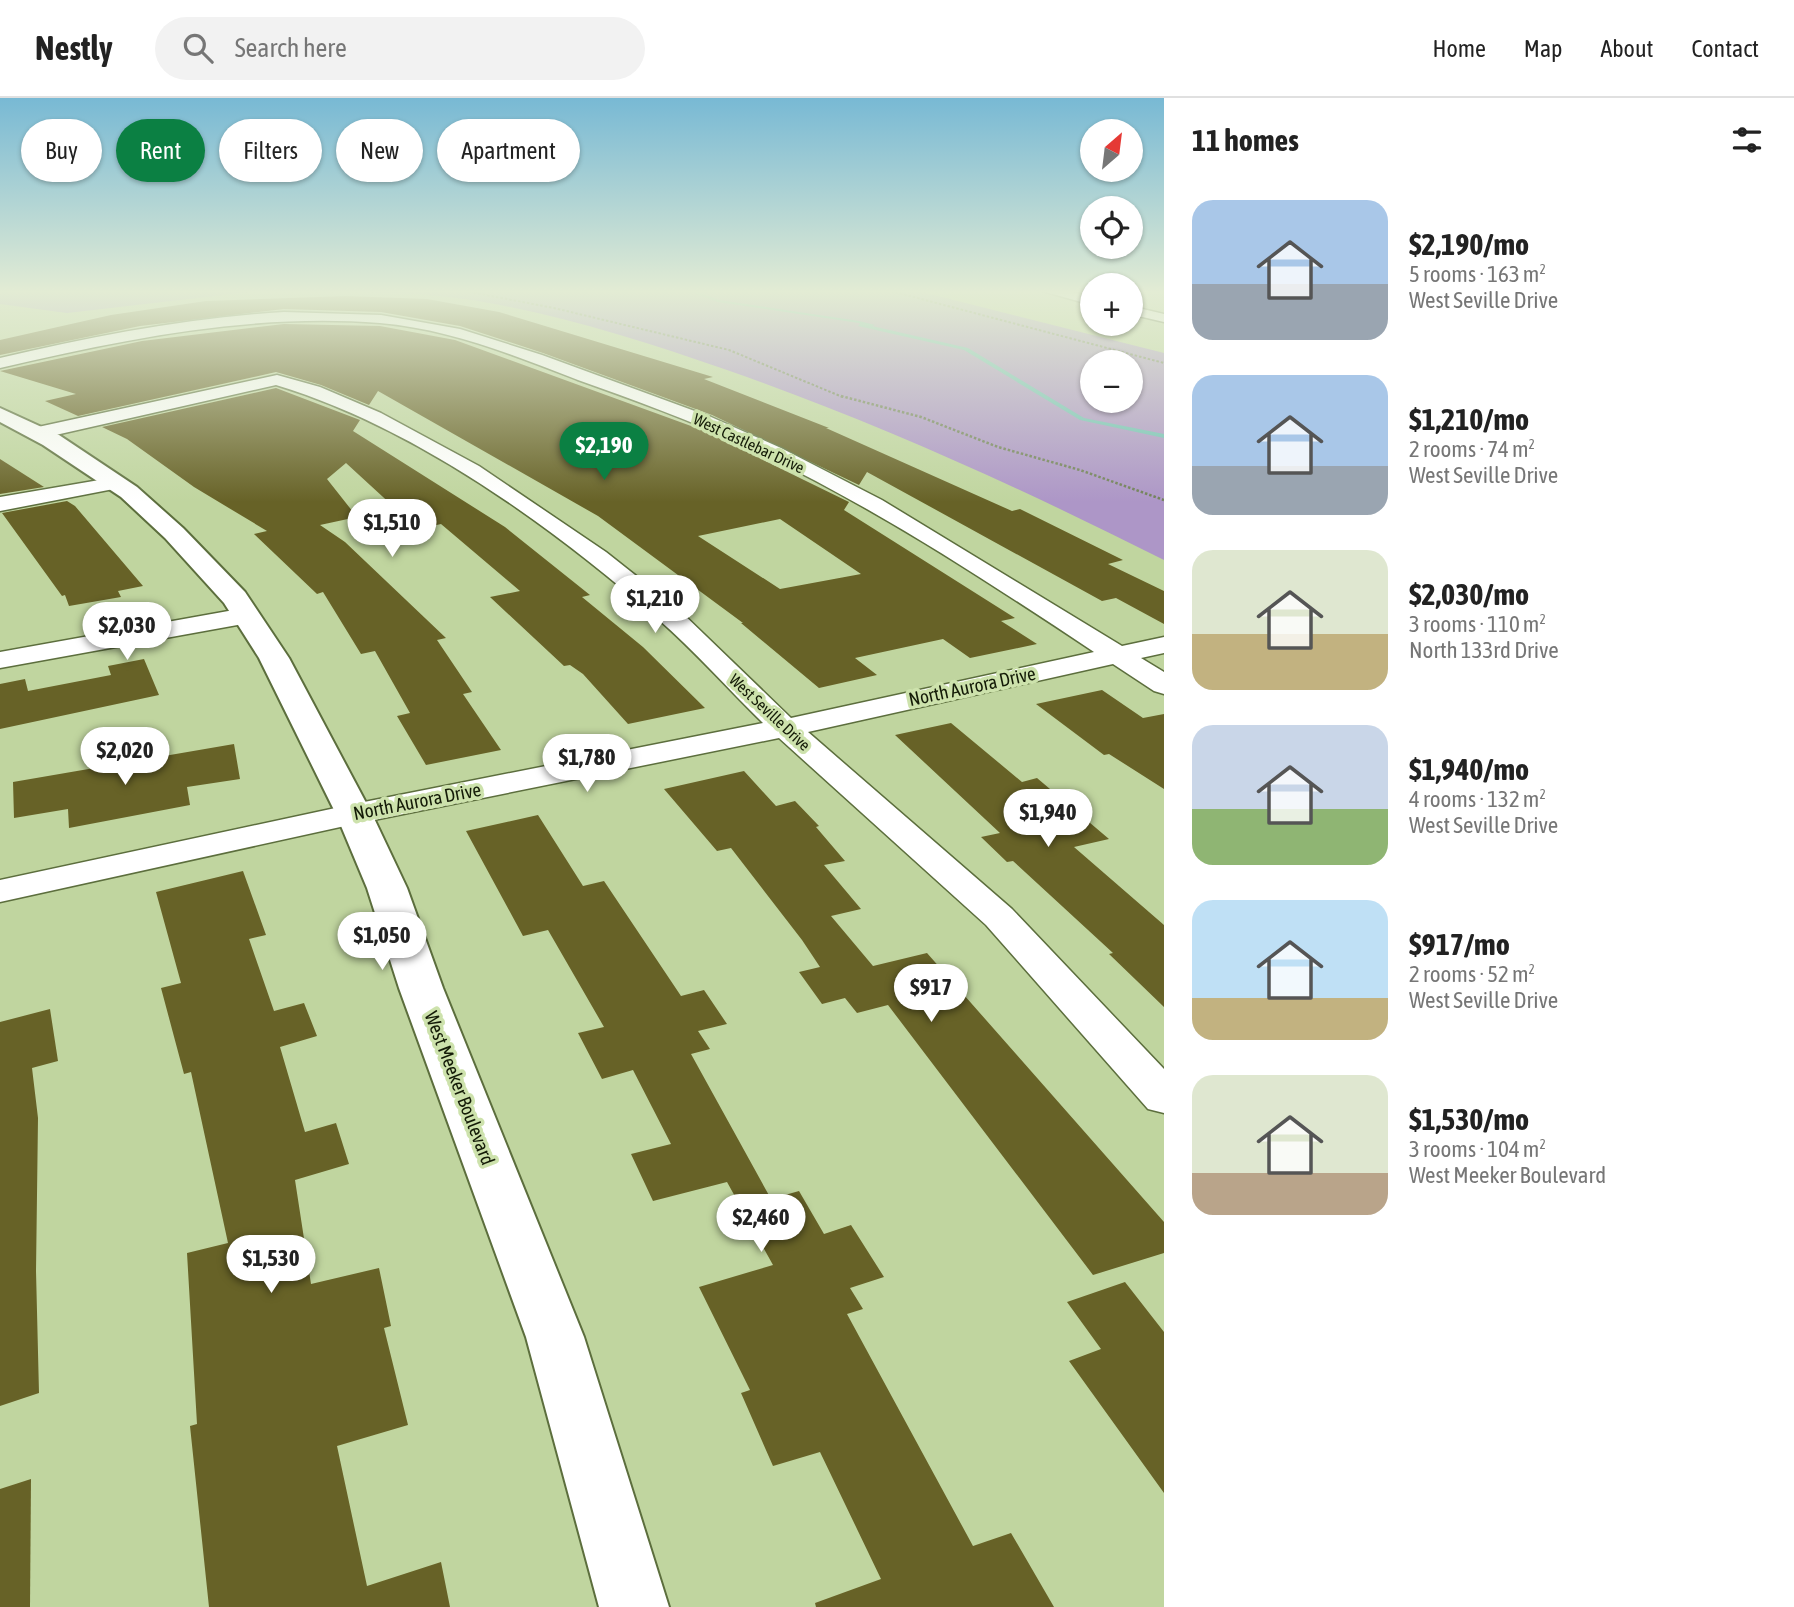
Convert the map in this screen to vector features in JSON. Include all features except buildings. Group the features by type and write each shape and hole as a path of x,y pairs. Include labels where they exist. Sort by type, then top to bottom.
{"street":[{"name":"West Castlebar Drive","path":"546,361 697,418 774,452 887,511 1164,685"},
{"name":"West Seville Drive","path":"38,433 264,381 290,382 373,417 472,470 533,509 669,615 785,728 999,916 1164,1097"},
{"name":"West Meeker Boulevard","path":"0,414 38,433 117,483 174,533 240,607 274,658 354,814 387,888 421,988 555,1337 634,1607"},
{"path":"0,504 117,483"},
{"path":"0,639 240,607"},
{"path":"0,660 240,607"},
{"name":"North Aurora Drive","path":"0,891 354,814 785,728 1164,645"}],"path":[{"path":"757,361 846,398 920,417 998,447 1080,470 1164,500"}],"shaded area":[{"path":"702,361 1080,361 1080,413 1143,413 1143,361 1164,361 1164,560 1003,482 839,412"}],"waterway":[{"path":"987,361 1082,419 1164,436"}]}
